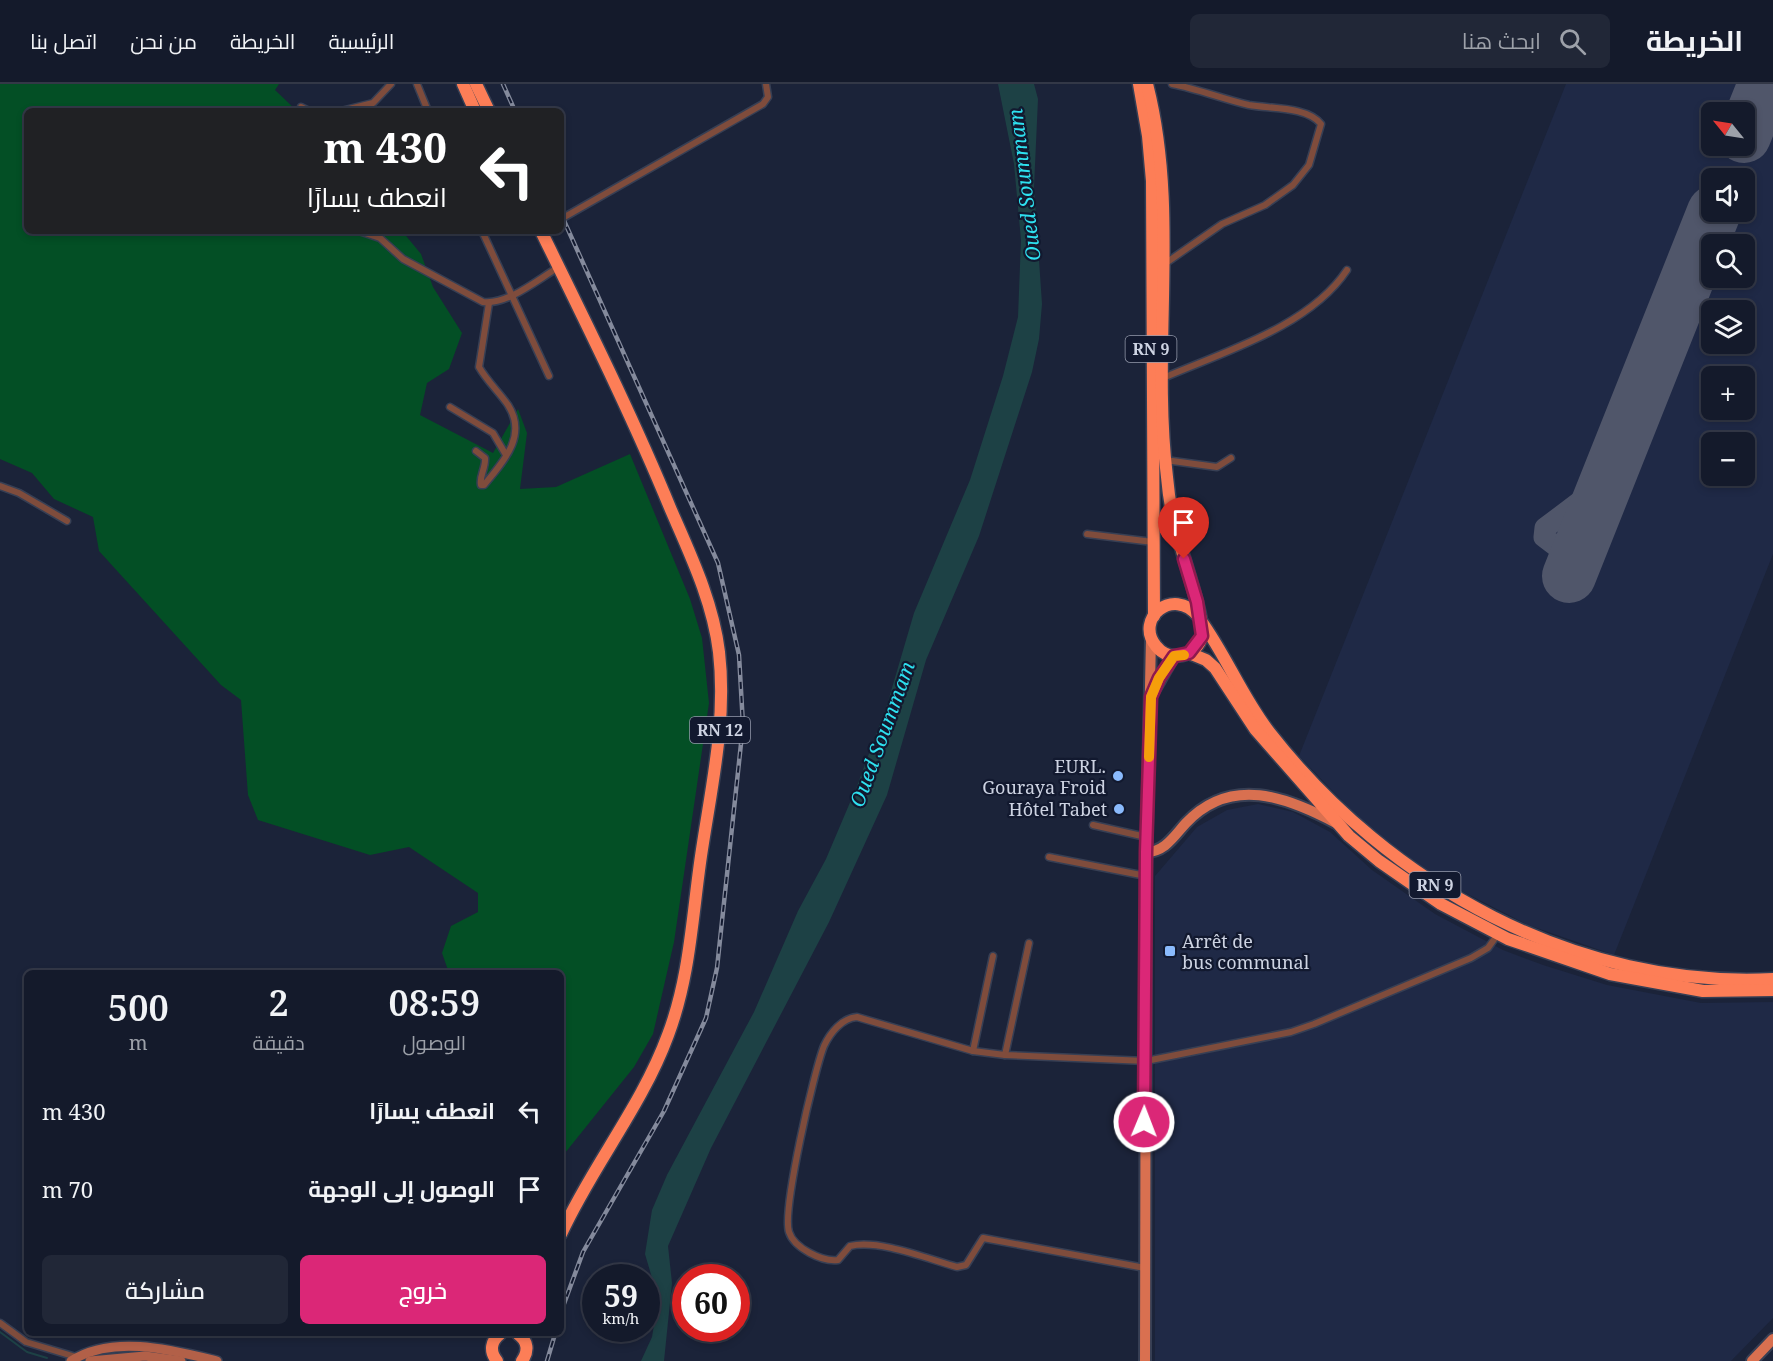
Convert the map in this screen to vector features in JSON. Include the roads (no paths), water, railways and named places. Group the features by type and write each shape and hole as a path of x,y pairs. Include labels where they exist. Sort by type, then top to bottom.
{"highway":[{"path":"463,84 474,108"},
{"path":"476,84 488,108"},
{"name":"RN 9","path":"1139,84 1148,136 1152,181 1154,616"},
{"name":"RN 9","path":"1148,84 1162,173 1165,460 1175,524 1200,618 1270,733 1348,818 1390,855 1467,904 1515,927 1610,962 1646,972 1704,980 1773,979"},
{"name":"RN 12","path":"542,234 659,480 703,585 716,637 722,696 716,766 688,966 676,1013 659,1058 582,1190 564,1228"},
{"path":"1180,603 1193,610 1200,618 1202,636 1189,653 1174,656 1160,651 1151,638 1150,623 1165,606 1180,603"},
{"name":"RN 9","path":"1189,653 1206,660 1215,668 1255,729 1340,826 1379,861 1449,909 1498,934 1546,954 1629,978 1702,991 1773,990"},
{"path":"491,1358 494,1340 498,1336"},
{"path":"522,1361 526,1353 524,1337"}],"main road":[{"path":"1145,1361 1146,837 1151,638"},
{"path":"1151,697 1159,678 1174,656"},
{"path":"1146,852 1158,851 1164,847 1190,819 1211,805 1249,794 1259,793 1297,803 1340,826"},
{"path":"1752,1361 1773,1339"}],"street":[{"path":"352,108 376,101 391,84"},
{"path":"417,84 427,108"},
{"path":"564,217 754,109 768,96 766,84"},
{"path":"1163,265 1222,224 1265,205 1293,185 1309,165 1321,130 1318,120 1290,110 1247,105 1213,93 1172,84"},
{"path":"368,234 380,238 403,259 454,289 489,303 512,294 559,267"},
{"path":"483,234 549,376"},
{"path":"1163,378 1282,327 1332,289 1347,270"},
{"path":"476,451 482,455 485,463 480,478 483,485 514,444 512,414 479,367 489,303"},
{"path":"450,407 493,433 506,455"},
{"path":"1165,460 1217,467 1231,458"},
{"path":"0,486 19,493 67,521"},
{"path":"1087,534 1153,542"},
{"path":"1093,825 1146,837"},
{"path":"1049,858 1146,876"},
{"path":"1145,1268 983,1238 966,1265 957,1267 893,1250 857,1244 850,1246 838,1260 832,1261 811,1252 795,1241 789,1232 786,1212 788,1201 808,1106 825,1046 839,1025 848,1018 863,1019 973,1051 1005,1055 1146,1061 1291,1032 1314,1024 1471,958 1488,948 1498,934"},
{"path":"1005,1055 1029,943"},
{"path":"973,1051 993,956"},
{"path":"0,1323 26,1342 74,1359 101,1348 144,1347 175,1351 217,1361"},
{"path":"90,1361 126,1356 181,1361"}],"water":[{"name":"Oued Soummam","path":"998,84 1034,84 1038,99 1034,187 1042,304 1039,339 1032,372 979,536 926,660 887,795 829,922 711,1148 668,1246 672,1283 664,1361 641,1361 650,1342 660,1342 660,1264 648,1264 645,1254 652,1210 667,1175 754,1012 798,911 826,859 857,786 887,705 914,613 970,480 1003,376 1018,317 1021,240 1014,164"}],"waterway":[{"path":"0,1332 27,1352 47,1358"}],"railway":[{"path":"503,84 514,108"},
{"path":"564,221 718,563 739,655 743,725 717,968 706,1018 664,1111 583,1252 564,1304"},
{"path":"547,1361 554,1336"}],"place":[{"name":"EURL. Gouraya Froid","path":"1118,776"},
{"name":"Hôtel Tabet","path":"1119,809"},
{"name":"Arrêt de bus communal","path":"1170,951"}]}
